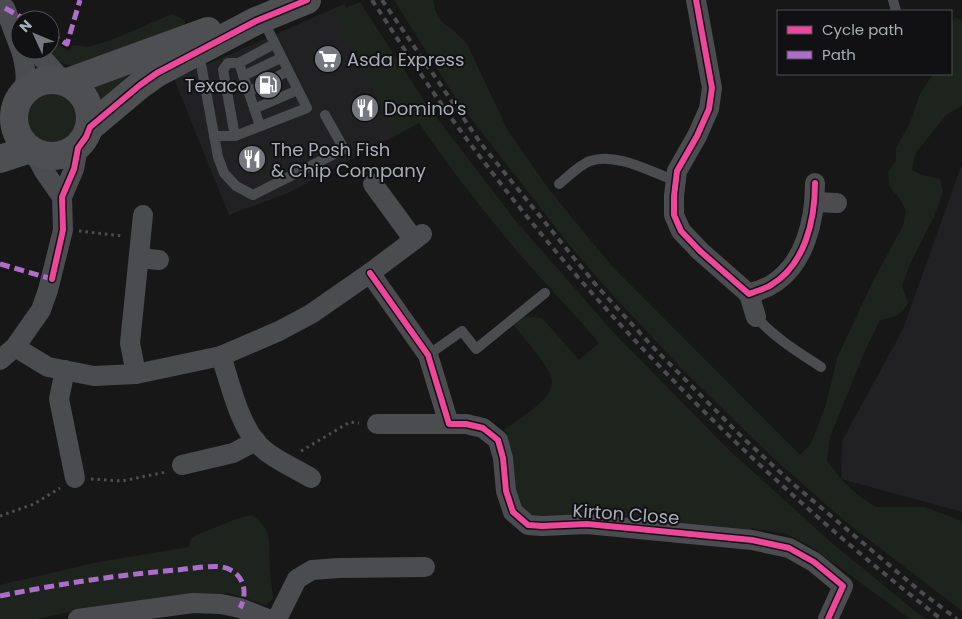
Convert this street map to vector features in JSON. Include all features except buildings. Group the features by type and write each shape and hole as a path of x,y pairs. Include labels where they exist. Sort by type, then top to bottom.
{"main road":[{"path":"0,159 32,151 56,155 84,138 140,85 156,73 199,53 260,20 307,0"},
{"path":"65,81 212,29 260,20"},
{"path":"0,126 20,99 36,84 51,79 65,81 77,88 90,109 84,138"},
{"path":"20,99 13,117 16,131 22,143 32,151"}],"street":[{"path":"696,0 712,88 709,109 697,136 677,171 674,215 681,231 700,251 749,294 756,316"},
{"path":"3,4 10,23"},
{"path":"20,99 26,75 23,60"},
{"path":"44,60 65,81"},
{"path":"84,138 62,197 64,230 52,279 40,310 7,353 48,367 94,376 136,374 221,356 279,331 311,314 418,237 373,184"},
{"path":"32,151 62,197"},
{"path":"749,294 771,286 788,270 802,251 809,230 815,193 837,203"},
{"path":"136,374 130,343 143,215"},
{"path":"138,258 159,260"},
{"path":"370,273 428,355 449,424"},
{"path":"221,356 238,408 256,441 283,462 311,478"},
{"path":"64,370 59,398 75,478"},
{"name":"Kirton Close","path":"378,424 466,424 483,428 498,440 503,458 506,491 513,512 528,525 586,524 752,540 789,548 814,562 843,586 828,619"},
{"path":"182,465 233,452 256,441"},
{"path":"277,619 297,579 312,570 425,567"},
{"path":"78,619 193,603 221,604 240,608 268,619"}],"lane":[{"path":"214,136 235,136 307,108 260,20"},
{"path":"235,136 223,70 228,63 238,63 274,44"},
{"path":"199,53 218,157 224,174 236,186 253,195 344,149 325,115"},
{"path":"243,76 281,58"},
{"path":"238,63 260,126"},
{"path":"248,92 288,71"},
{"path":"254,109 298,90"},
{"path":"559,184 589,161 607,158 628,163 676,181"},
{"path":"428,355 462,331 476,349 545,293"},
{"path":"756,316 780,341 821,367"}],"path":[{"path":"64,230 140,238"},
{"path":"283,462 350,422 378,424"}],"shaded area":[{"path":"394,0 433,0 435,10 442,22 467,44 508,131 551,192 611,265 800,455 810,445 815,434 826,404 837,358 875,277 903,226 906,211 900,199 889,186 888,172 896,161 896,148 909,125 920,94 932,75 952,75 952,23 955,17 962,21 962,106 947,114 915,154 912,170 922,175 940,179 943,192 934,217 910,264 902,286 908,302 897,315 880,320 864,353 830,437 827,461 841,479 859,496 876,507 925,507 962,521 962,611 846,522 772,457 680,367 570,246 456,99"},
{"path":"360,2 425,102 515,220 613,332 728,449 833,544 925,619 910,619 810,546 787,534 751,528 752,540 528,525 498,442 509,434 504,430 544,399 548,394 552,380 542,360 514,325 524,316 542,318 579,360 599,343 501,231 419,123 397,135 369,85 333,13"},
{"path":"344,4 419,123 288,193 229,215 174,79"},
{"path":"172,14 185,20 184,27 80,65 69,65 58,60 60,60 60,46 69,51 73,45 87,47 109,41"},
{"path":"125,72 129,84 99,104 90,87"},
{"path":"52,92 62,94 70,100 76,108 78,118 76,128 70,136 62,142 52,144 42,142 34,136 28,128 26,118 28,108 34,100 42,94"},
{"path":"962,164 962,512 841,479 842,441 903,329"},
{"path":"252,515 263,526 269,542 273,599 266,605 229,593 135,601 92,607 37,619 0,619 0,585 98,562 188,547 191,539 196,535 239,518"}],"railway":[{"path":"372,0 460,130 512,198 567,265 624,329 745,451 874,565 941,619"},
{"path":"382,0 482,145 596,285 651,345 742,437 792,483 921,592 957,619"}],"marked path":[{"path":"60,40 67,44 80,0"},
{"path":"5,8 10,11"},
{"path":"0,264 52,279"},
{"path":"0,596 110,577 200,567 222,567 235,573 242,583 244,595 240,608"}],"cycle path":[{"path":"52,279 63,230 62,197 74,169 78,148 90,127 157,73 256,21 307,0"},
{"path":"696,0 712,88 709,109 697,136 677,171 674,215 681,231 700,251 749,294 769,286 783,276 800,254 806,240 813,212 815,183"},
{"path":"370,273 428,355 449,424 466,424 483,428 498,440 503,458 506,491 513,512 528,525 587,524 752,540 789,548 814,562 843,586 828,619"}],"place":[{"name":"Asda Express","path":"328,59"},
{"name":"Texaco","path":"268,85"},
{"name":"Domino's","path":"365,108"},
{"name":"The Posh Fish & Chip Company","path":"252,159"}]}
